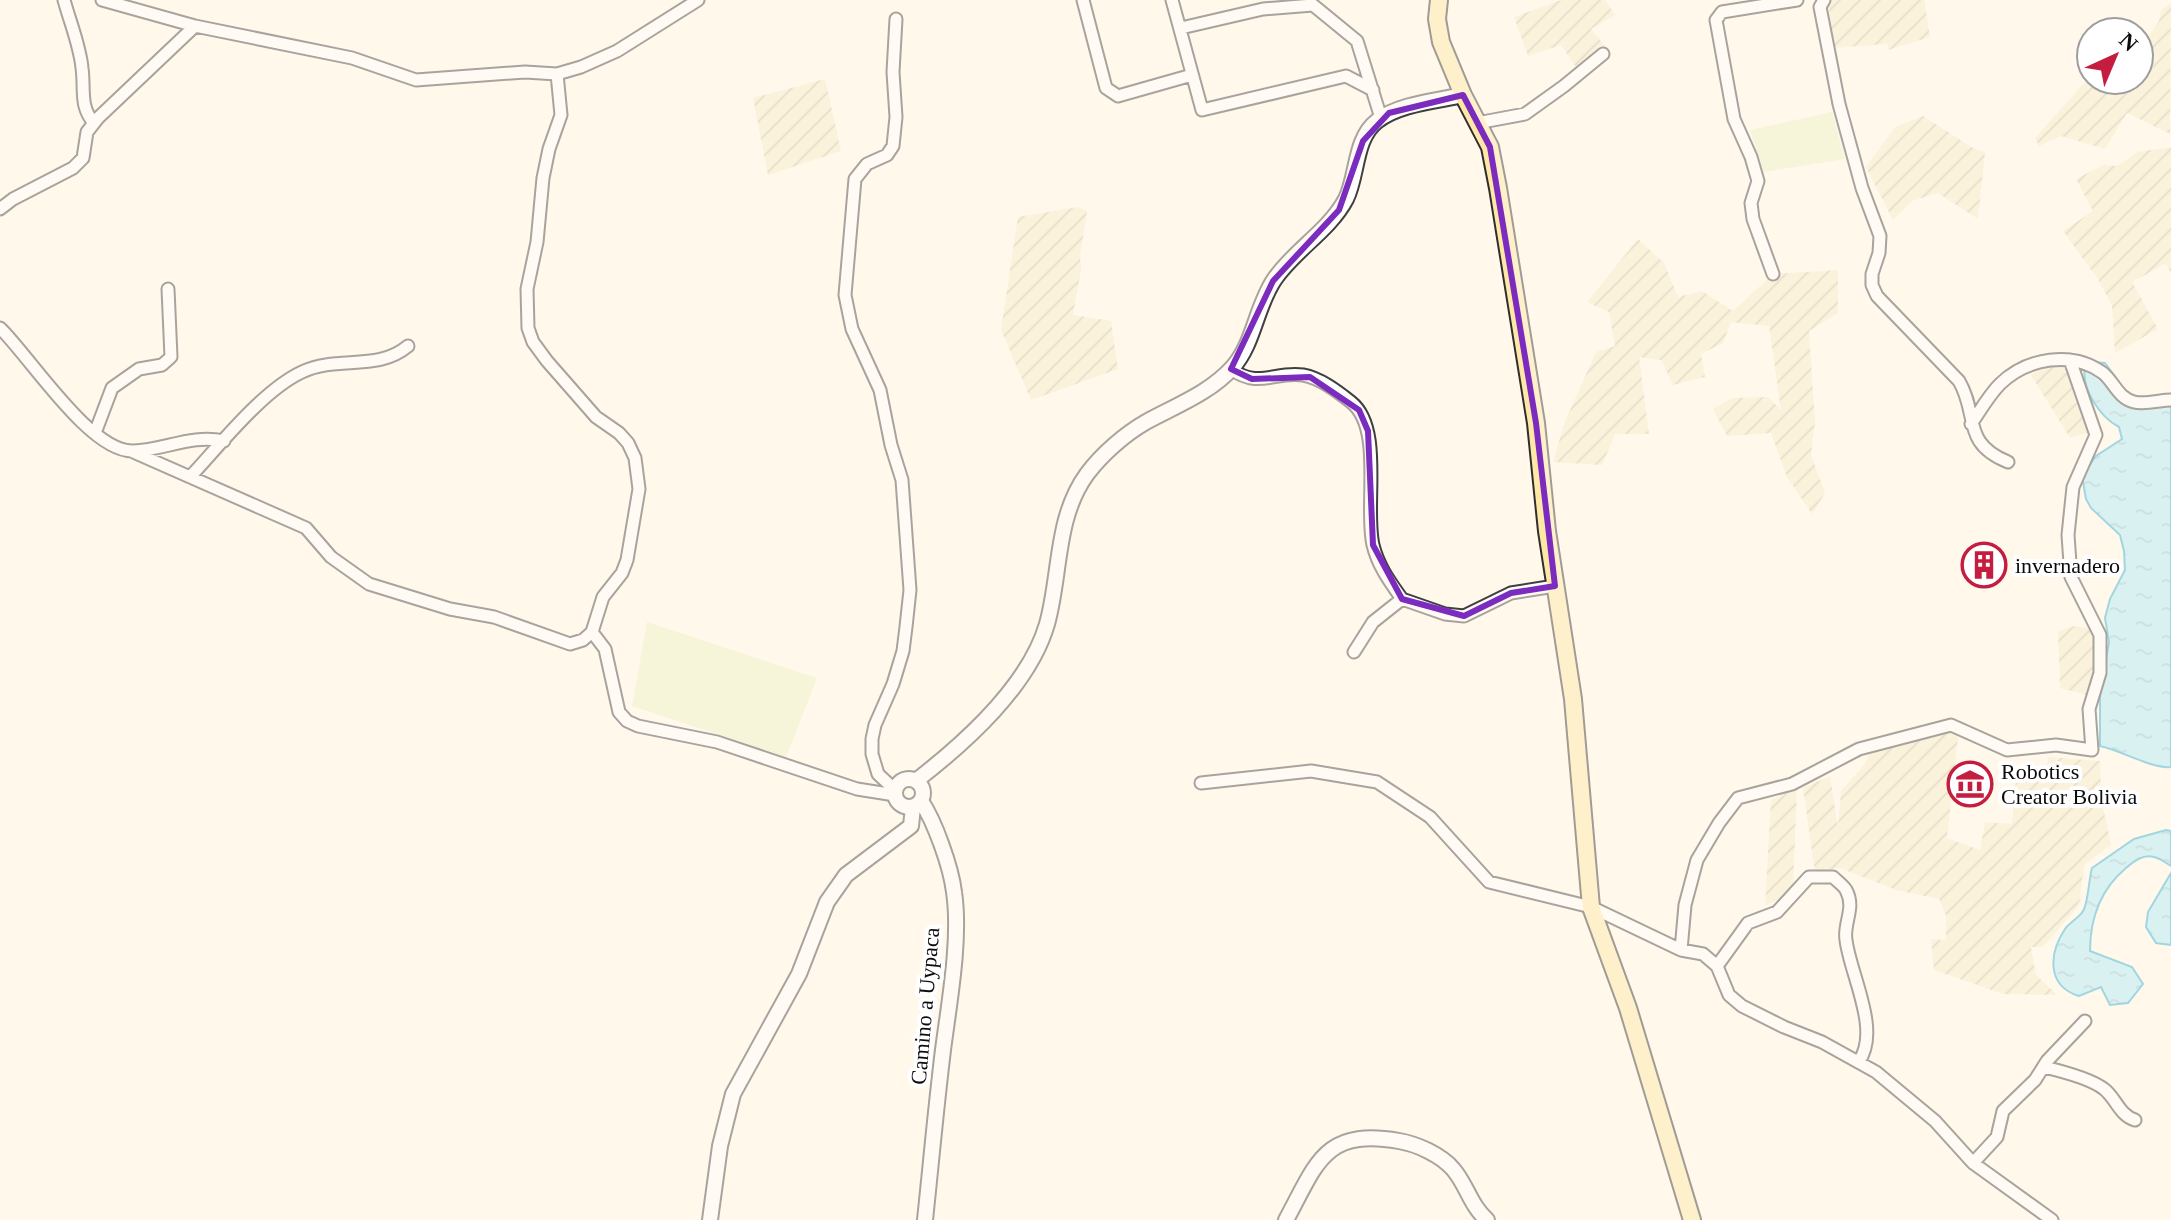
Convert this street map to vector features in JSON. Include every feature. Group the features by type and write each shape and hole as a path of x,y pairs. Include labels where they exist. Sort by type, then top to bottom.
{"main road":[{"path":"1439,0 1437,19 1441,42 1463,95 1490,147 1498,188 1536,423 1547,531 1573,699 1591,907 1628,1008 1692,1220"}],"street":[{"path":"64,0 82,67 83,104 86,114 94,123"},
{"path":"102,0 195,26 352,58 416,80 525,72 557,74 617,51 698,0"},
{"path":"1083,0 1106,88 1111,93 1118,96 1192,75"},
{"path":"1172,0 1202,110 1346,76 1373,90"},
{"path":"1773,274 1753,219 1751,203 1758,181 1734,119 1716,20 1722,12 1797,0"},
{"path":"1824,0 1820,7 1839,104 1862,188 1880,236 1872,285 1877,296 1959,381 1967,394 1970,424 1993,456 2008,462"},
{"path":"1181,28 1263,9 1313,5 1357,41 1381,118"},
{"path":"896,19 893,146 887,155 867,164 855,179 845,295 852,329 880,390 902,480 910,590 903,651 875,725 872,754 878,774 903,806 917,804"},
{"path":"0,209 73,168 83,158 87,132 94,123 195,26"},
{"path":"1477,123 1525,114 1603,54"},
{"path":"0,328 72,414 95,433 117,448 131,451 306,528 331,557 369,584 450,609 494,617 570,644 583,640 592,632 603,597 622,573 627,560 639,489 635,458 628,443 596,417 547,361 533,342 528,328 527,289 537,242 543,178 561,115 557,74"},
{"path":"895,792 903,779 917,780 993,710 1015,686 1034,657 1047,624 1066,516 1087,474 1115,445 1145,423 1189,401 1231,369 1243,353 1273,281 1339,210 1347,196 1363,141 1374,123 1389,113 1463,95"},
{"path":"95,433 112,388 139,369 162,365 171,357 168,289"},
{"path":"190,477 273,391 300,372 339,361 379,361 397,356 408,346"},
{"path":"1970,424 2003,381 2058,357 2091,366 2105,375 2121,396 2135,403 2171,400"},
{"path":"1681,950 1685,905 1697,860 1738,798 1792,784 1859,749 1951,725 2007,750 2056,745 2092,750 2089,709 2100,673 2100,635 2071,577 2068,535 2073,487 2096,435 2070,360"},
{"path":"1231,369 1252,379 1266,380 1289,375 1310,377 1319,380 1359,410 1368,431 1373,545 1386,576 1402,599 1445,614 1464,616 1511,593 1555,586"},
{"path":"131,451 186,439 207,437 224,441"},
{"path":"1354,652 1373,622 1402,599"},
{"path":"592,632 605,649 619,712 627,721 650,729 717,742 857,789 895,792"},
{"path":"1201,783 1311,771 1377,782 1430,817 1489,882 1591,907 1681,950 1703,954 1717,966 1729,995 1742,1006 1859,1061 1915,1103 1973,1163 2052,1220"},
{"path":"710,1220 720,1146 733,1094 795,983 835,887 846,875 911,826 923,788 917,780"},
{"name":"Camino a Uypaca","path":"917,804 936,830 954,891 955,920 951,989 925,1220"},
{"path":"1717,966 1748,923 1777,912 1809,877 1833,877 1846,890 1851,908 1845,936 1867,1020 1864,1054 1859,1061"},
{"path":"1973,1163 1997,1137 2003,1111 2035,1080 2085,1021"},
{"path":"2044,1067 2065,1072 2104,1089 2127,1117 2135,1120"},
{"path":"1286,1220 1325,1154 1350,1139 1365,1137 1405,1142 1446,1162 1454,1170 1473,1205 1487,1220"}],"highlighted area":[{"path":"1463,95 1490,147 1536,423 1555,586 1511,593 1464,616 1402,599 1373,545 1368,431 1359,410 1310,377 1252,379 1231,369 1273,281 1339,210 1363,141 1389,113"}],"shaded area":[{"path":"1561,0 1605,0 1615,15 1591,29 1606,47 1580,73 1561,45 1528,56 1514,17"},
{"path":"1828,0 1924,0 1930,37 1888,50 1888,44 1833,48"},
{"path":"2171,3 2170,134 2127,113 2105,149 2061,136 2039,146 2035,138 2075,93 2075,96 2155,96 2155,27 2161,10"},
{"path":"825,79 841,151 768,175 753,98"},
{"path":"1923,116 1973,148 1985,152 1978,219 1938,193 1912,201 1893,220 1866,167 1895,127"},
{"path":"2171,147 2171,273 2165,264 2132,282 2158,329 2115,353 2112,306 2098,279 2063,231 2093,211 2076,179 2103,165 2117,166 2138,152"},
{"path":"1078,207 1087,211 1073,315 1111,321 1118,369 1031,400 1001,330 1018,217"},
{"path":"1638,239 1664,263 1678,297 1702,291 1733,311 1773,274 1838,270 1838,313 1809,331 1815,421 1811,455 1825,493 1812,514 1787,477 1771,433 1727,436 1713,409 1732,398 1768,397 1781,410 1769,326 1731,322 1723,343 1701,354 1705,377 1673,385 1661,360 1639,357 1649,434 1615,434 1602,465 1553,462 1564,424 1596,352 1615,346 1609,312 1587,302"},
{"path":"2062,357 2093,431 2070,438 2031,375"},
{"path":"2075,626 2093,629 2099,656 2087,695 2060,688 2058,631"},
{"path":"1955,732 1958,737 1947,838 1980,850 1985,822 2012,824 2017,767 2046,771 2048,757 2100,761 2101,797 2111,845 2084,865 2079,905 2043,947 2031,947 2036,975 2057,995 2003,994 1934,970 1931,939 1946,940 1946,916 1939,899 1896,890 1840,868 1815,872 1803,788 1830,776 1838,827 1841,791 1864,765 1875,745"},
{"path":"1797,789 1793,888 1765,906 1771,800"}],"green space":[{"path":"1832,112 1845,159 1764,172 1750,130"},
{"path":"647,622 817,678 786,757 632,706"}],"water":[{"path":"2093,362 2105,363 2130,397 2171,399 2171,767 2155,765 2100,746 2100,696 2109,642 2105,618 2110,599 2125,570 2120,535 2091,508 2082,476 2096,456 2122,439 2119,427 2099,409 2089,393 2085,367"},
{"path":"2171,831 2171,866 2150,856 2132,863 2110,885 2092,927 2090,951 2132,967 2143,984 2128,1003 2110,1005 2101,987 2079,996 2068,991 2056,977 2054,958 2065,929 2085,908 2092,868 2134,839"},
{"path":"2171,873 2171,945 2156,943 2146,927 2148,912"}],"place":[{"name":"invernadero","path":"1984,565"},
{"name":"Robotics Creator Bolivia","path":"1970,784"}]}
